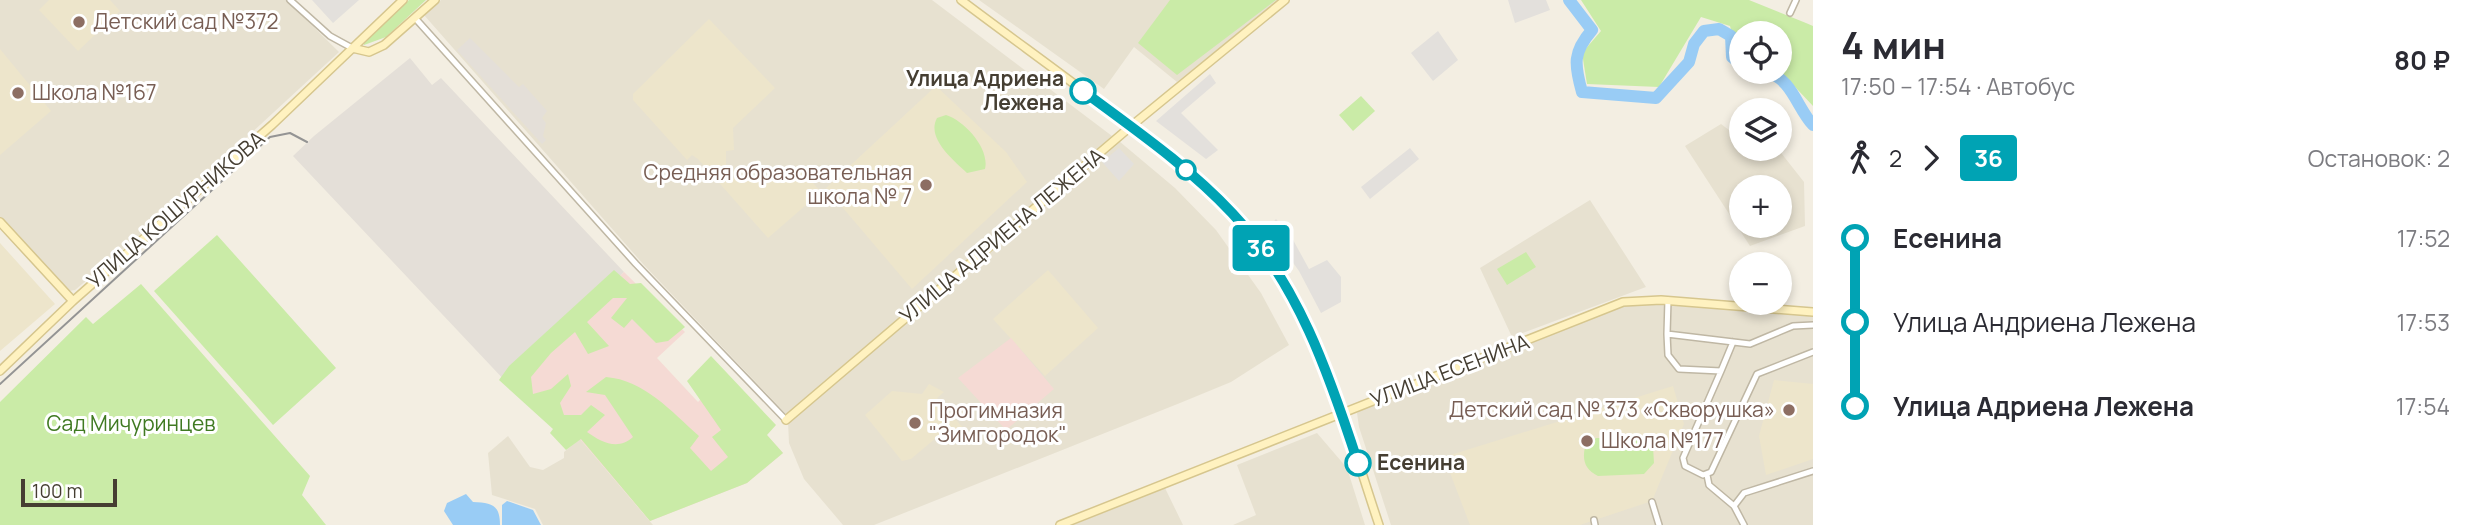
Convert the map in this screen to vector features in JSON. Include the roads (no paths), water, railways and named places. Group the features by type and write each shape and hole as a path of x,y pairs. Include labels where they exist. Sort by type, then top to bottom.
{"street":[{"path":"290,0 330,36 352,48 369,52 377,50 435,0"},
{"name":"УЛИЦА КОШУРНИКОВА","path":"0,371 73,301 263,134 403,0"},
{"path":"961,0 1207,188 1258,244 1302,314 1342,413 1379,525"},
{"name":"УЛИЦА АДРИЕНА ЛЕЖЕНА","path":"786,420 1130,127 1285,0"},
{"path":"1790,13 1796,0"},
{"path":"415,18 636,264 786,420"},
{"path":"0,222 73,301"},
{"path":"1668,300 1668,355 1676,368 1721,371"},
{"name":"УЛИЦА ЕСЕНИНА","path":"1060,525 1623,302 1668,300 1813,312"},
{"path":"1667,334 1750,344 1788,327 1813,325"},
{"path":"1707,475 1685,466 1683,458 1733,342"},
{"path":"1744,525 1734,506 1709,485 1707,475 1757,374 1813,352"},
{"path":"1734,506 1744,493 1813,471"},
{"path":"1652,502 1660,525"}],"water":[{"path":"466,494 473,502 493,506 500,518 500,525 453,525 444,511 447,503"},
{"path":"507,501 533,510 541,525 502,525 502,505"}],"waterway":[{"path":"1569,0 1592,30 1578,52 1577,66 1582,92 1656,98 1689,62 1694,44 1704,31 1719,29 1729,35"},
{"path":"1785,84 1813,125"}],"tram line":[{"path":"0,384 270,137 290,133 307,142"}],"place":[{"name":"Детский сад №372","path":"79,22"},
{"name":"Улица Адриена Лежена","path":"1083,91"},
{"name":"Школа №167","path":"18,93"},
{"name":"Средняя образовательная школа № 7","path":"926,185"},
{"name":"Детский сад № 373 «Скворушка»","path":"1789,410"},
{"name":"Прогимназия \"Зимгородок\"","path":"915,423"},
{"name":"Школа №177","path":"1587,441"},
{"name":"Есенина","path":"1358,463"}],"park label":[{"name":"Сад Мичуринцев","path":"131,424"}]}
